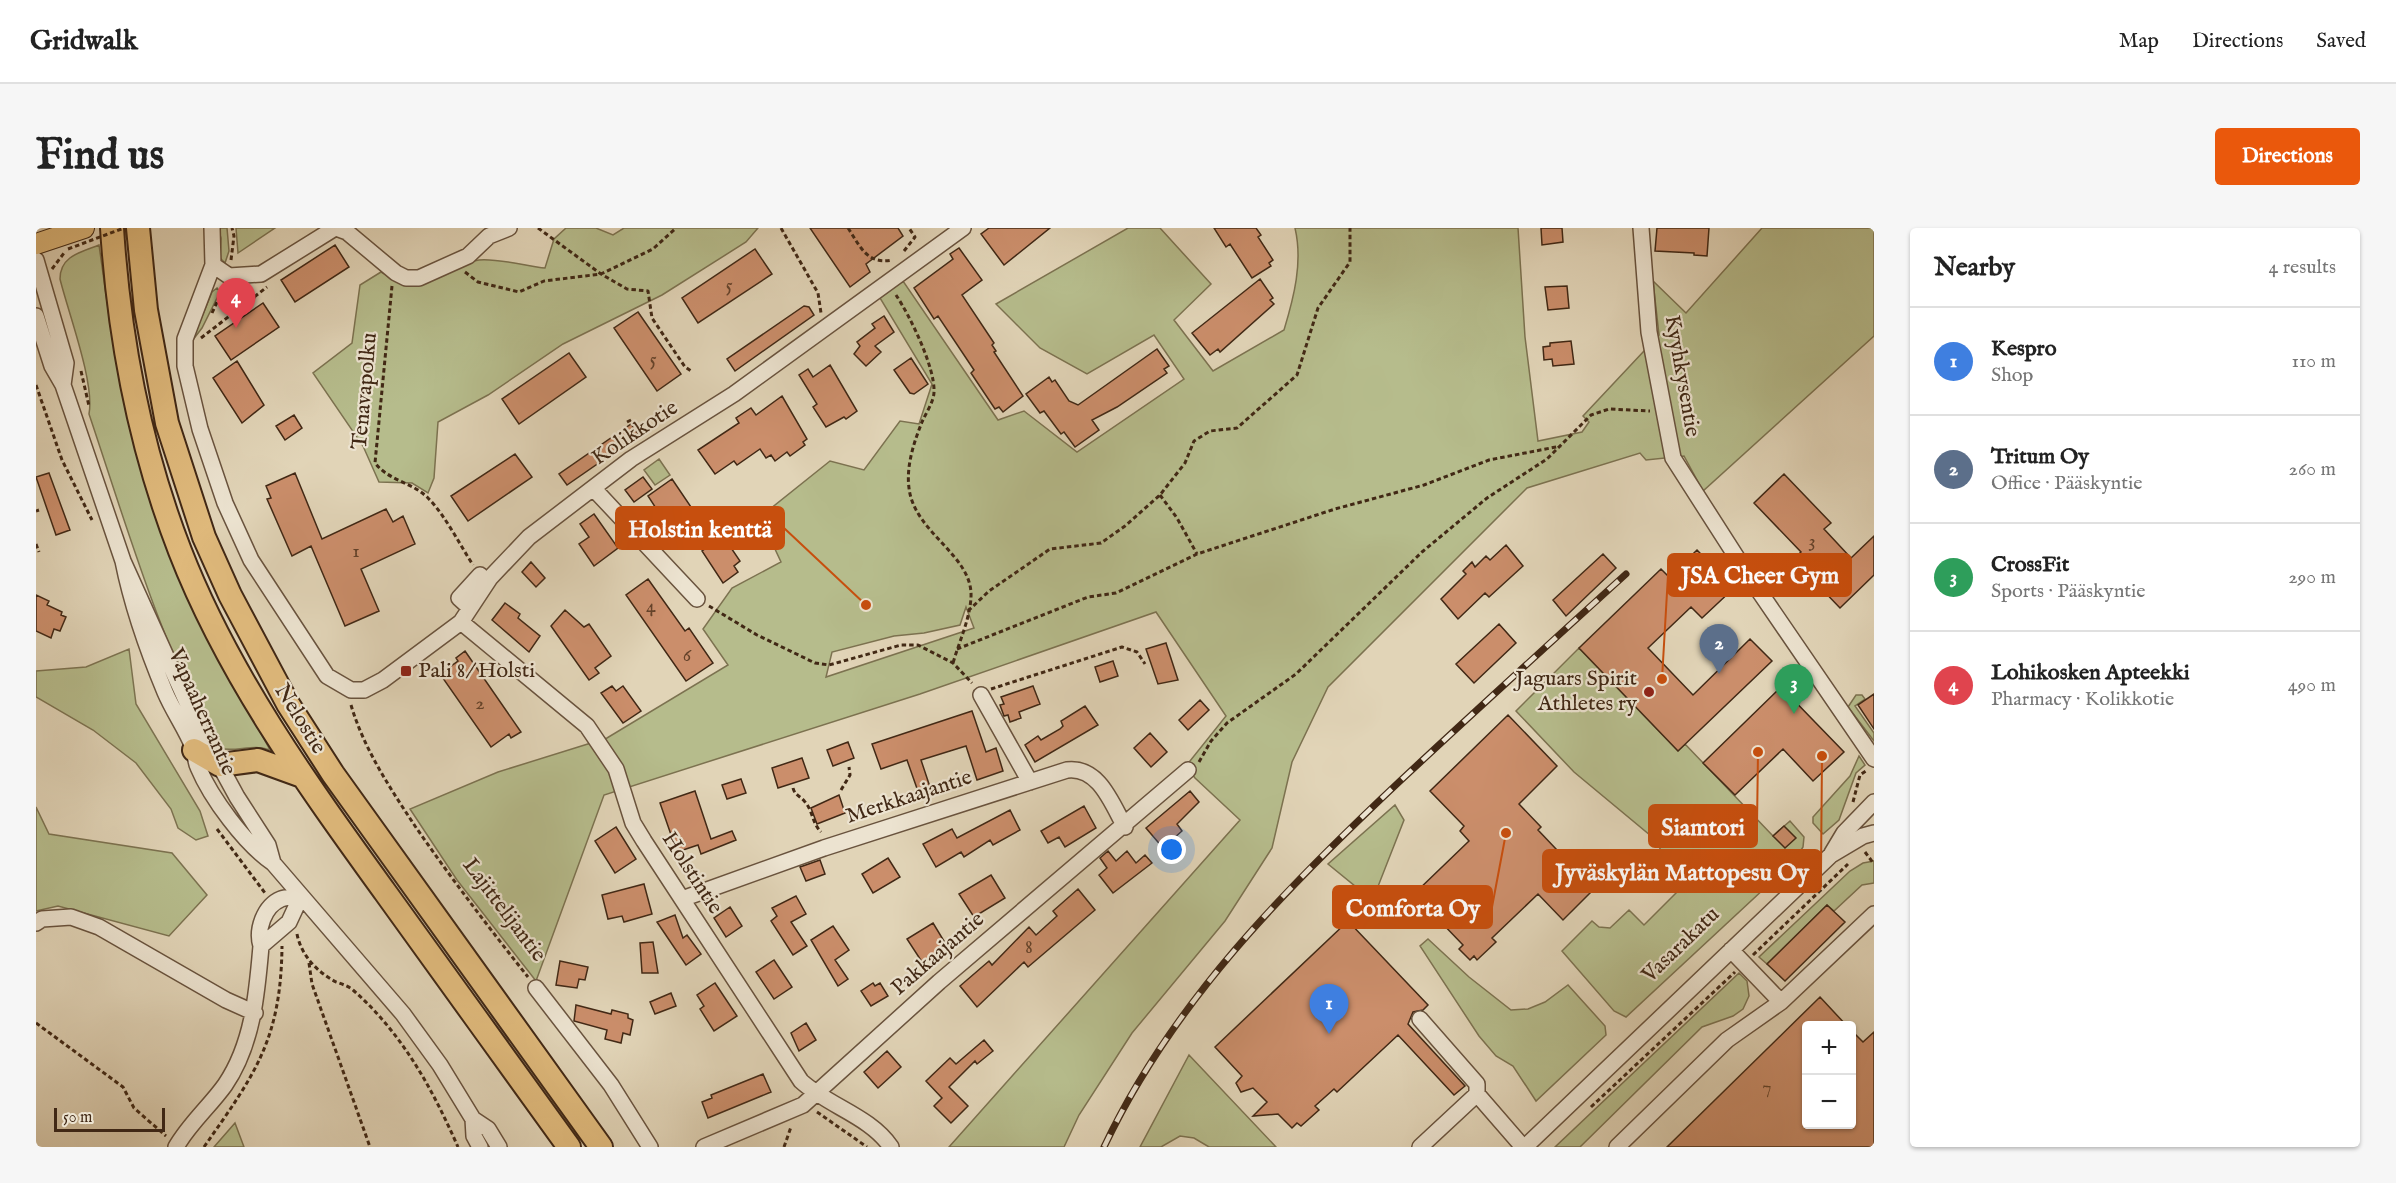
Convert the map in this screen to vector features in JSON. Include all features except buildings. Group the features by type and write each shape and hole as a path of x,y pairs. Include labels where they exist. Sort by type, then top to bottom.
{"highway":[{"name":"Nelostie","path":"112,228 122,328 155,478 179,550 206,611 234,665 302,776 569,1147"},
{"name":"Nelostie","path":"138,228 146,310 168,423 204,537 230,595 288,704 333,774 602,1147"},
{"path":"194,750 220,765 258,760 302,776"}],"main road":[{"path":"36,244 75,237"}],"street":[{"path":"212,228 213,264 185,339 184,366 200,429 225,503 251,560 327,676 351,690"},
{"path":"213,264 227,282 261,274 336,228 347,232 396,273 406,278 419,278 468,256 489,236 509,228"},
{"name":"Kolikkotie","path":"351,690 372,687 461,622 483,579 517,548 631,459 719,405 889,284 963,228"},
{"name":"Kyyhkysentie","path":"1641,228 1649,332 1662,411 1673,458 1870,764"},
{"name":"Vapaaherrantie","path":"36,260 66,363 63,385"},
{"name":"Vapaaherrantie","path":"36,316 52,366 63,385 123,561 194,718 268,845 273,863"},
{"path":"593,488 698,599"},
{"name":"Vapaaherrantie","path":"123,561 141,629 165,691 194,750 196,765 212,792 257,852 273,863 403,1014 440,1065 473,1119 488,1129 500,1147"},
{"name":"Holstintie","path":"461,622 577,716 599,740 616,769 633,823 812,1097 870,1126 891,1147"},
{"path":"981,695 1030,782"},
{"name":"Merkkaajantie","path":"682,899 824,848 1068,770 1085,771 1101,785 1125,827"},
{"name":"Pakkaajantie","path":"704,1147 812,1097 839,1070 942,979 1125,827 1188,770"},
{"name":"Vasarakatu","path":"1831,855 1844,833 1874,802"},
{"name":"Vasarakatu","path":"1524,1147 1831,855 1874,832"},
{"path":"261,946 289,922 301,896"},
{"path":"176,1146 185,1131 225,1084 255,1013 261,946 258,935 262,919 281,899 301,896"},
{"path":"1617,1147 1727,1040 1781,1002 1874,914"},
{"path":"36,923 42,919 71,917 99,927 226,1000 255,1013"},
{"path":"1731,950 1781,1002"},
{"name":"Lajittelijantie","path":"536,988 610,1085 649,1146"},
{"path":"1420,1019 1477,1084 1477,1095 1524,1147"},
{"path":"1420,1147 1477,1095"},
{"name":"Vapaaherrantie","path":"473,1119 474,1136 480,1147"}],"path":[{"path":"75,237 124,228"},
{"path":"210,318 227,282 234,236 232,228"},
{"path":"538,228 601,274 627,289 648,291 652,318 685,367 691,371"},
{"path":"453,262 477,282 519,292 544,281 601,274 653,249 676,228"},
{"path":"781,228 818,292 821,313"},
{"path":"848,228 868,257 882,262 891,261 904,252 915,237 909,228"},
{"path":"968,611 989,591 1050,549 1101,543 1125,526 1160,495 1185,464 1194,441 1210,431 1237,428 1297,375 1318,308 1350,262 1350,228"},
{"name":"Tenavapolku","path":"396,273 390,301 375,463 384,475 408,483 429,499 483,579"},
{"path":"227,282 255,299"},
{"path":"889,284 902,304 931,372 935,394 921,424 909,466 909,489 917,516 964,572 971,597 953,663"},
{"path":"200,339 205,329"},
{"path":"1188,770 1198,762 1211,741 1227,723 1296,674 1422,552 1487,498 1547,459 1591,415 1599,411 1662,411"},
{"path":"627,422 633,418"},
{"path":"957,649 1088,597 1116,593 1197,554 1335,509 1424,485 1489,460 1561,446"},
{"path":"1160,495 1177,518 1197,554"},
{"path":"36,544 39,552"},
{"path":"698,599 757,635 815,663 829,665 901,645 918,645 953,663 981,695 986,690 1122,646 1137,652 1145,664"},
{"name":"Lajittelijantie","path":"351,690 350,703 361,738 400,803 455,884 536,988"},
{"path":"1850,809 1860,775 1870,764"},
{"path":"841,790 850,775 849,767"},
{"path":"793,788 794,793 806,803 814,824 821,832"},
{"path":"1590,1107 1846,865 1874,846"},
{"path":"1865,852 1874,864"},
{"path":"289,922 297,933 309,961 312,984 370,1147"},
{"path":"309,961 324,975 350,988 396,1035 423,1075 458,1147"},
{"path":"36,1023 123,1087 134,1108 176,1146"},
{"path":"812,1097 815,1110 867,1147"}],"green space":[{"path":"218,228 227,228 229,251 225,263 220,258 221,238"},
{"path":"236,228 275,228 238,253"},
{"path":"566,228 596,228 613,235 624,228 758,228 746,242 662,295 563,344 488,395 438,422 434,478 428,493 412,483 379,482 363,446 313,373 352,343 360,285 381,272 395,279 421,280 479,260 503,261 545,268 554,239"},
{"path":"1128,228 1160,228 1211,284 1174,320 1213,371 1284,330 1298,267 1295,228 1518,228 1525,337 1538,441 1582,432 1589,422 1583,416 1659,335 1653,281 1686,313 1762,228 1874,228 1874,336 1703,491 1684,456 1646,460 1640,453 1527,488 1328,687 1292,762 1272,848 1225,921 1132,1033 1079,1115 1064,1147 949,1147 1240,820 1195,778 1186,766 1226,716 1156,612 920,694 604,795 536,981 457,880 410,809 498,772 607,738 728,665 703,629 732,588 781,562 760,517 830,461 864,470 900,421 919,424 932,384 880,298 903,281 998,420 1024,411 1077,452 1184,379 1154,335 1087,374 1040,348 996,304","holes":["966,607 974,628 826,677 832,652 894,636 924,633 960,625"]},
{"path":"99,245 111,330 131,433 197,616 270,750 257,747 218,748 179,667 131,542 89,414 90,401 85,366 60,279 61,271 68,260"},
{"path":"217,288 220,292 202,328 192,341 212,292"},
{"path":"659,459 670,475 655,485 644,470"},
{"path":"1579,648 1678,751 1685,744 1773,836 1790,821 1804,837 1803,847 1795,860 1626,1017 1614,1011 1562,951 1592,921 1599,927 1610,928 1629,910 1644,925 1677,892 1662,877 1668,869 1657,841 1574,772 1516,711"},
{"path":"129,649 136,704 200,811 208,836 196,840 178,828 171,809 136,763 93,730 36,697 36,671 86,667"},
{"path":"1856,695 1862,695 1865,699 1855,706 1874,733 1874,741 1848,707"},
{"path":"1859,756 1865,765 1856,773 1839,820 1823,834 1813,823 1813,817 1850,776"},
{"path":"1395,805 1404,820 1371,899 1328,864"},
{"path":"36,807 49,834 172,853 207,895 169,936 58,906 36,911"},
{"path":"1874,861 1874,883 1862,885 1834,911 1827,905 1767,964 1759,957 1850,871 1863,863"},
{"path":"1428,939 1469,977 1511,1010 1528,1009 1545,1002 1568,985 1605,1026 1606,1035 1536,1101 1513,1066 1496,1056 1479,1036 1420,946"},
{"path":"1739,973 1747,981 1749,996 1743,1009 1733,1016 1702,1027 1580,1147 1555,1147"},
{"path":"1189,1055 1276,1147 1209,1147 1194,1138 1180,1136 1161,1147 1140,1147"},
{"path":"235,1123 244,1147 214,1147"}],"railway":[{"path":"1104,1147 1131,1094 1163,1044 1197,997 1273,907 1399,782 1626,574"}],"place":[{"name":"Lohikosken Apteekki","path":"236,328"},
{"name":"Holstin kenttä","path":"866,605"},
{"name":"Pali 8/ Holsti","path":"406,671"},
{"name":"Tritum Oy","path":"1719,674"},
{"name":"JSA Cheer Gym","path":"1662,679"},
{"name":"Jaguars Spirit Athletes ry","path":"1649,692"},
{"name":"CrossFit","path":"1794,714"},
{"name":"Siamtori","path":"1758,752"},
{"name":"Jyväskylän Mattopesu Oy","path":"1822,756"},
{"name":"Comforta Oy","path":"1506,833"},
{"name":"Kespro","path":"1329,1034"}]}
